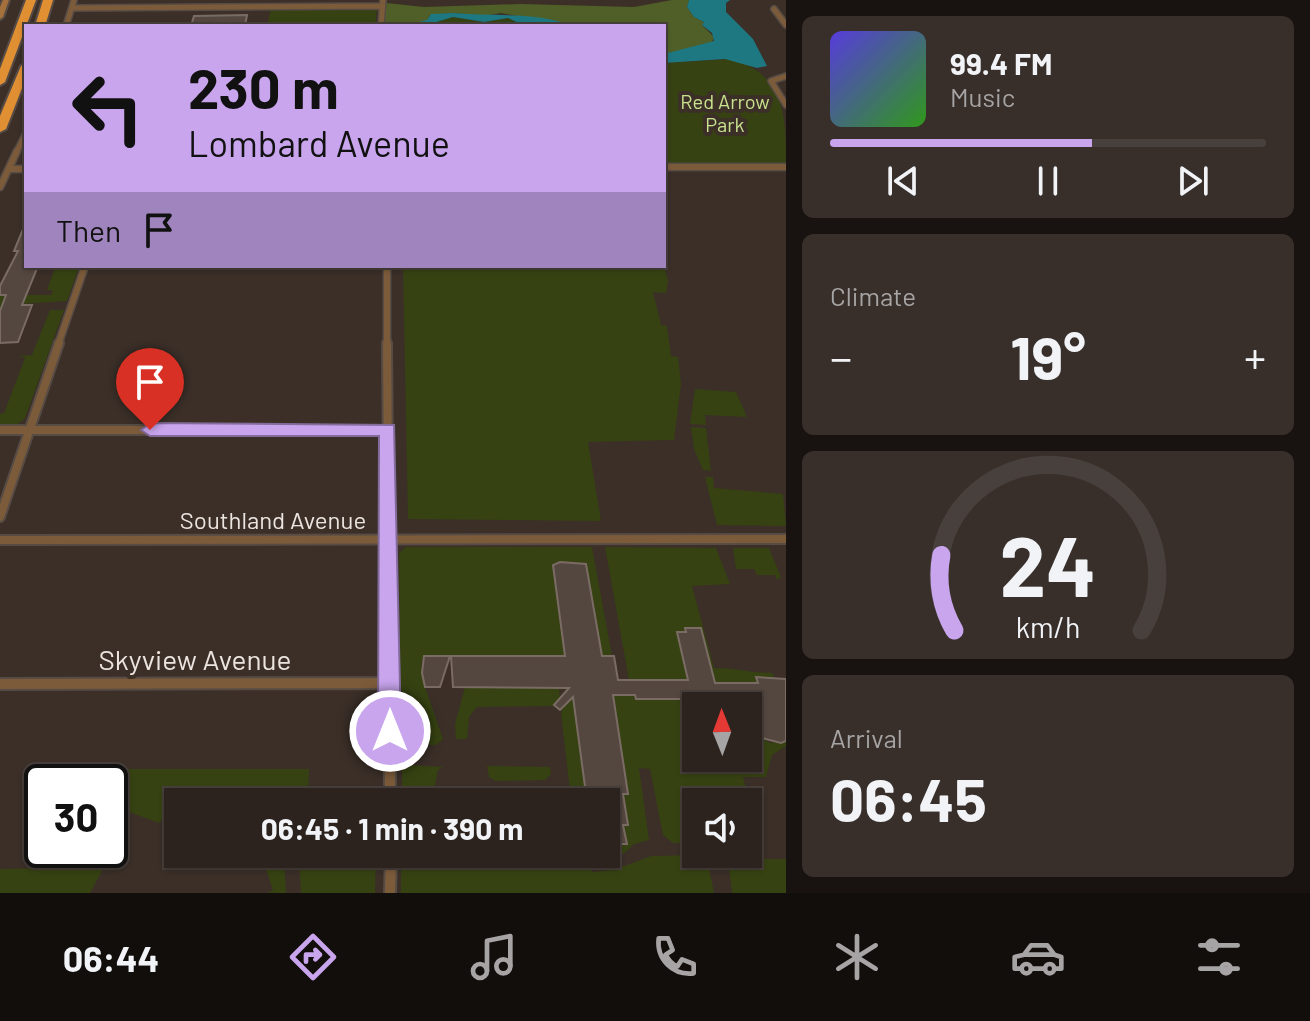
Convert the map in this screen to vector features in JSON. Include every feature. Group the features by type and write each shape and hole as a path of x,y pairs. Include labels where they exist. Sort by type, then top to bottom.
{"highway":[{"path":"8,62 3,57 21,0"},
{"path":"0,82 31,0"},
{"path":"41,23 48,0"},
{"path":"41,23 51,13 56,0"},
{"path":"0,129 24,71"}],"street":[{"path":"0,17 6,0"},
{"path":"67,24 74,0"},
{"path":"72,8 382,3 381,24"},
{"path":"774,9 786,25"},
{"path":"786,76 773,78 786,105"},
{"path":"0,187 24,137"},
{"path":"666,167 786,167"},
{"path":"9,169 24,169"},
{"path":"0,517 84,268"},
{"path":"387,268 390,788"},
{"path":"0,430 388,430"},
{"name":"Southland Avenue","path":"0,540 786,539"},
{"name":"Skyview Avenue","path":"0,684 389,683"},
{"path":"390,893 391,868"}],"green space":[{"path":"689,0 687,7 694,17 704,22 702,25 714,37 711,45 666,54 666,24 562,24 501,13 483,16 454,13 430,15 425,24 381,24 381,6 386,3 424,7 520,4 634,7"},
{"path":"271,9 377,10 375,24 267,24"},
{"path":"453,17 484,22 508,18 521,24 425,24"},
{"name":"Red Arrow Park","path":"732,59 750,66 763,76 773,87 783,114 786,167 666,167 666,63"},
{"path":"55,268 79,268 67,301 3,305 0,311 0,295 51,295 53,290 47,290"},
{"path":"403,268 665,268 668,281 666,293 653,292 661,325 667,326 671,356 678,357 681,384 674,440 588,442 601,521 408,519"},
{"path":"50,310 64,310 25,418 18,424 0,425 0,414 4,413 25,358 19,356 32,355"},
{"path":"695,389 736,392 747,417 705,415 706,425 690,424"},
{"path":"691,427 706,428 711,471 703,470 694,449"},
{"path":"705,477 713,477 714,488 783,494 786,526 717,525"},
{"path":"406,547 592,547 612,656 602,656 586,564 553,565 568,660 452,658 421,662 425,687 443,739 436,745 401,744 399,553"},
{"path":"605,547 716,548 730,584 692,586 714,668 773,673 774,677 757,677 758,683 715,683 700,628 677,633 688,680 629,680"},
{"path":"733,548 769,548 781,577 777,580 775,575 757,575 754,569 736,569"},
{"path":"565,685 571,685 578,736 581,736 579,742 585,788 570,788 561,713 566,701"},
{"path":"465,687 559,688 560,700 555,706 477,707 469,717 467,739 456,739 455,724"},
{"path":"606,695 682,698 682,772 762,772 762,739 771,743 786,741 786,746 772,755 766,777 743,777 746,788 682,788 682,843 673,843 663,835 650,769 639,768 649,840 634,844 620,856 620,844 626,844 623,825 628,824 623,794 628,794 615,736 620,735 614,698"},
{"path":"409,765 443,767 438,770 435,788 402,788 402,768"},
{"path":"487,766 550,767 551,774 545,780 496,781 489,777"},
{"path":"128,769 309,769 308,788 164,788 164,818 159,823 128,812"},
{"path":"682,855 682,868 709,868 714,893 401,893 401,868 591,868 592,872 614,870 651,856"},
{"path":"762,859 786,859 786,893 732,893 729,868 762,868"},
{"path":"104,868 90,893 0,893 0,869"},
{"path":"266,868 285,868 286,893 267,893 273,890"},
{"path":"300,868 376,868 375,893 301,893"}],"water":[{"path":"689,0 730,0 726,3 726,12 753,39 767,66 757,68 725,59 666,63 666,53 714,41 712,33 702,25 704,22 694,17 687,7"},
{"path":"431,14 529,16 567,24 521,24 508,18 484,22 453,17 430,24 411,24 427,20"}],"building":[{"path":"247,15 245,24 192,24 194,16"},
{"path":"24,227 24,268 37,268 22,305 32,305 18,342 0,343 0,311 6,295 0,295 0,286 18,251 14,251"},
{"path":"560,562 586,564 602,656 614,656 618,680 688,680 677,632 686,632 685,628 701,628 715,683 758,683 756,677 786,679 786,741 781,743 762,738 762,692 682,692 682,699 636,699 635,695 613,695 628,794 623,794 628,825 623,825 627,844 620,844 620,788 585,788 573,697 560,710 554,705 569,688 453,687 451,656 565,656 553,565"},
{"path":"424,656 450,656 440,687 425,687 422,673"}],"route":[{"path":"150,430 388,430 390,731"}]}
